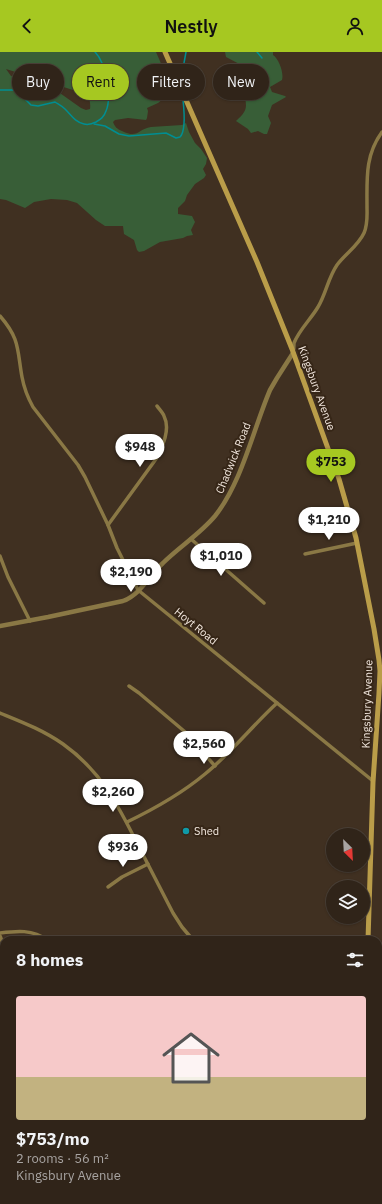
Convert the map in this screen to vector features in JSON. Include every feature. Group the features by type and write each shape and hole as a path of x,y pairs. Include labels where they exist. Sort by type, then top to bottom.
{"main road":[{"name":"Kingsbury Avenue","path":"165,52 257,262 293,353 339,479 357,543 378,648 380,682 380,704 373,781 368,936"}],"street":[{"path":"293,353 294,343 318,307 334,269 356,245 365,230 367,218 368,161 371,152 382,132"},
{"name":"Hoyt Road","path":"0,316 9,327 15,338 19,351 22,378 25,390 31,403 78,465 138,590 373,781"},
{"name":"Chadwick Road","path":"0,626 123,601 133,596 162,564 214,517 229,494 239,474 270,390 276,378 293,353"},
{"path":"108,525 156,459 162,448 166,424 164,416 157,406"},
{"path":"190,539 264,603"},
{"path":"305,554 357,543"},
{"path":"0,556 8,577 30,621"},
{"path":"129,686 184,731 214,766"},
{"path":"127,822 181,792 206,774 236,746 276,703"},
{"path":"0,713 40,730 63,744 82,760 103,783 127,822 173,913 190,936"},
{"path":"108,887 148,864"},
{"path":"0,933 25,931 40,936"}],"green space":[{"path":"0,52 156,52 161,64 137,64 137,100 162,100 147,108 148,111 146,120 128,118 115,120 113,122 115,127 131,134 138,133 151,127 182,125 186,123 195,143 207,158 203,169 206,175 195,184 187,195 185,201 178,208 178,214 192,216 195,222 191,230 193,235 160,242 144,251 139,252 134,240 124,234 123,226 105,226 77,203 67,200 51,199 34,202 25,208 0,199"},
{"path":"225,52 273,52 273,55 279,63 282,70 282,80 270,87 272,92 286,97 272,105 268,116 271,123 267,134 258,131 251,133 248,129 236,121 245,111 246,100 269,100 269,64 239,64 226,57"}],"waterway":[{"path":"0,90 16,90 31,105 38,106 55,102 64,108 78,122 84,124 94,123 101,119 108,105 107,80 102,64 95,52"},
{"path":"184,64 186,52"},
{"path":"257,52 262,58"},
{"path":"94,124 105,126 119,134 129,136 166,133 176,138 180,137 184,125 183,100"}],"place":[{"name":"Shed","path":"186,831"}]}
